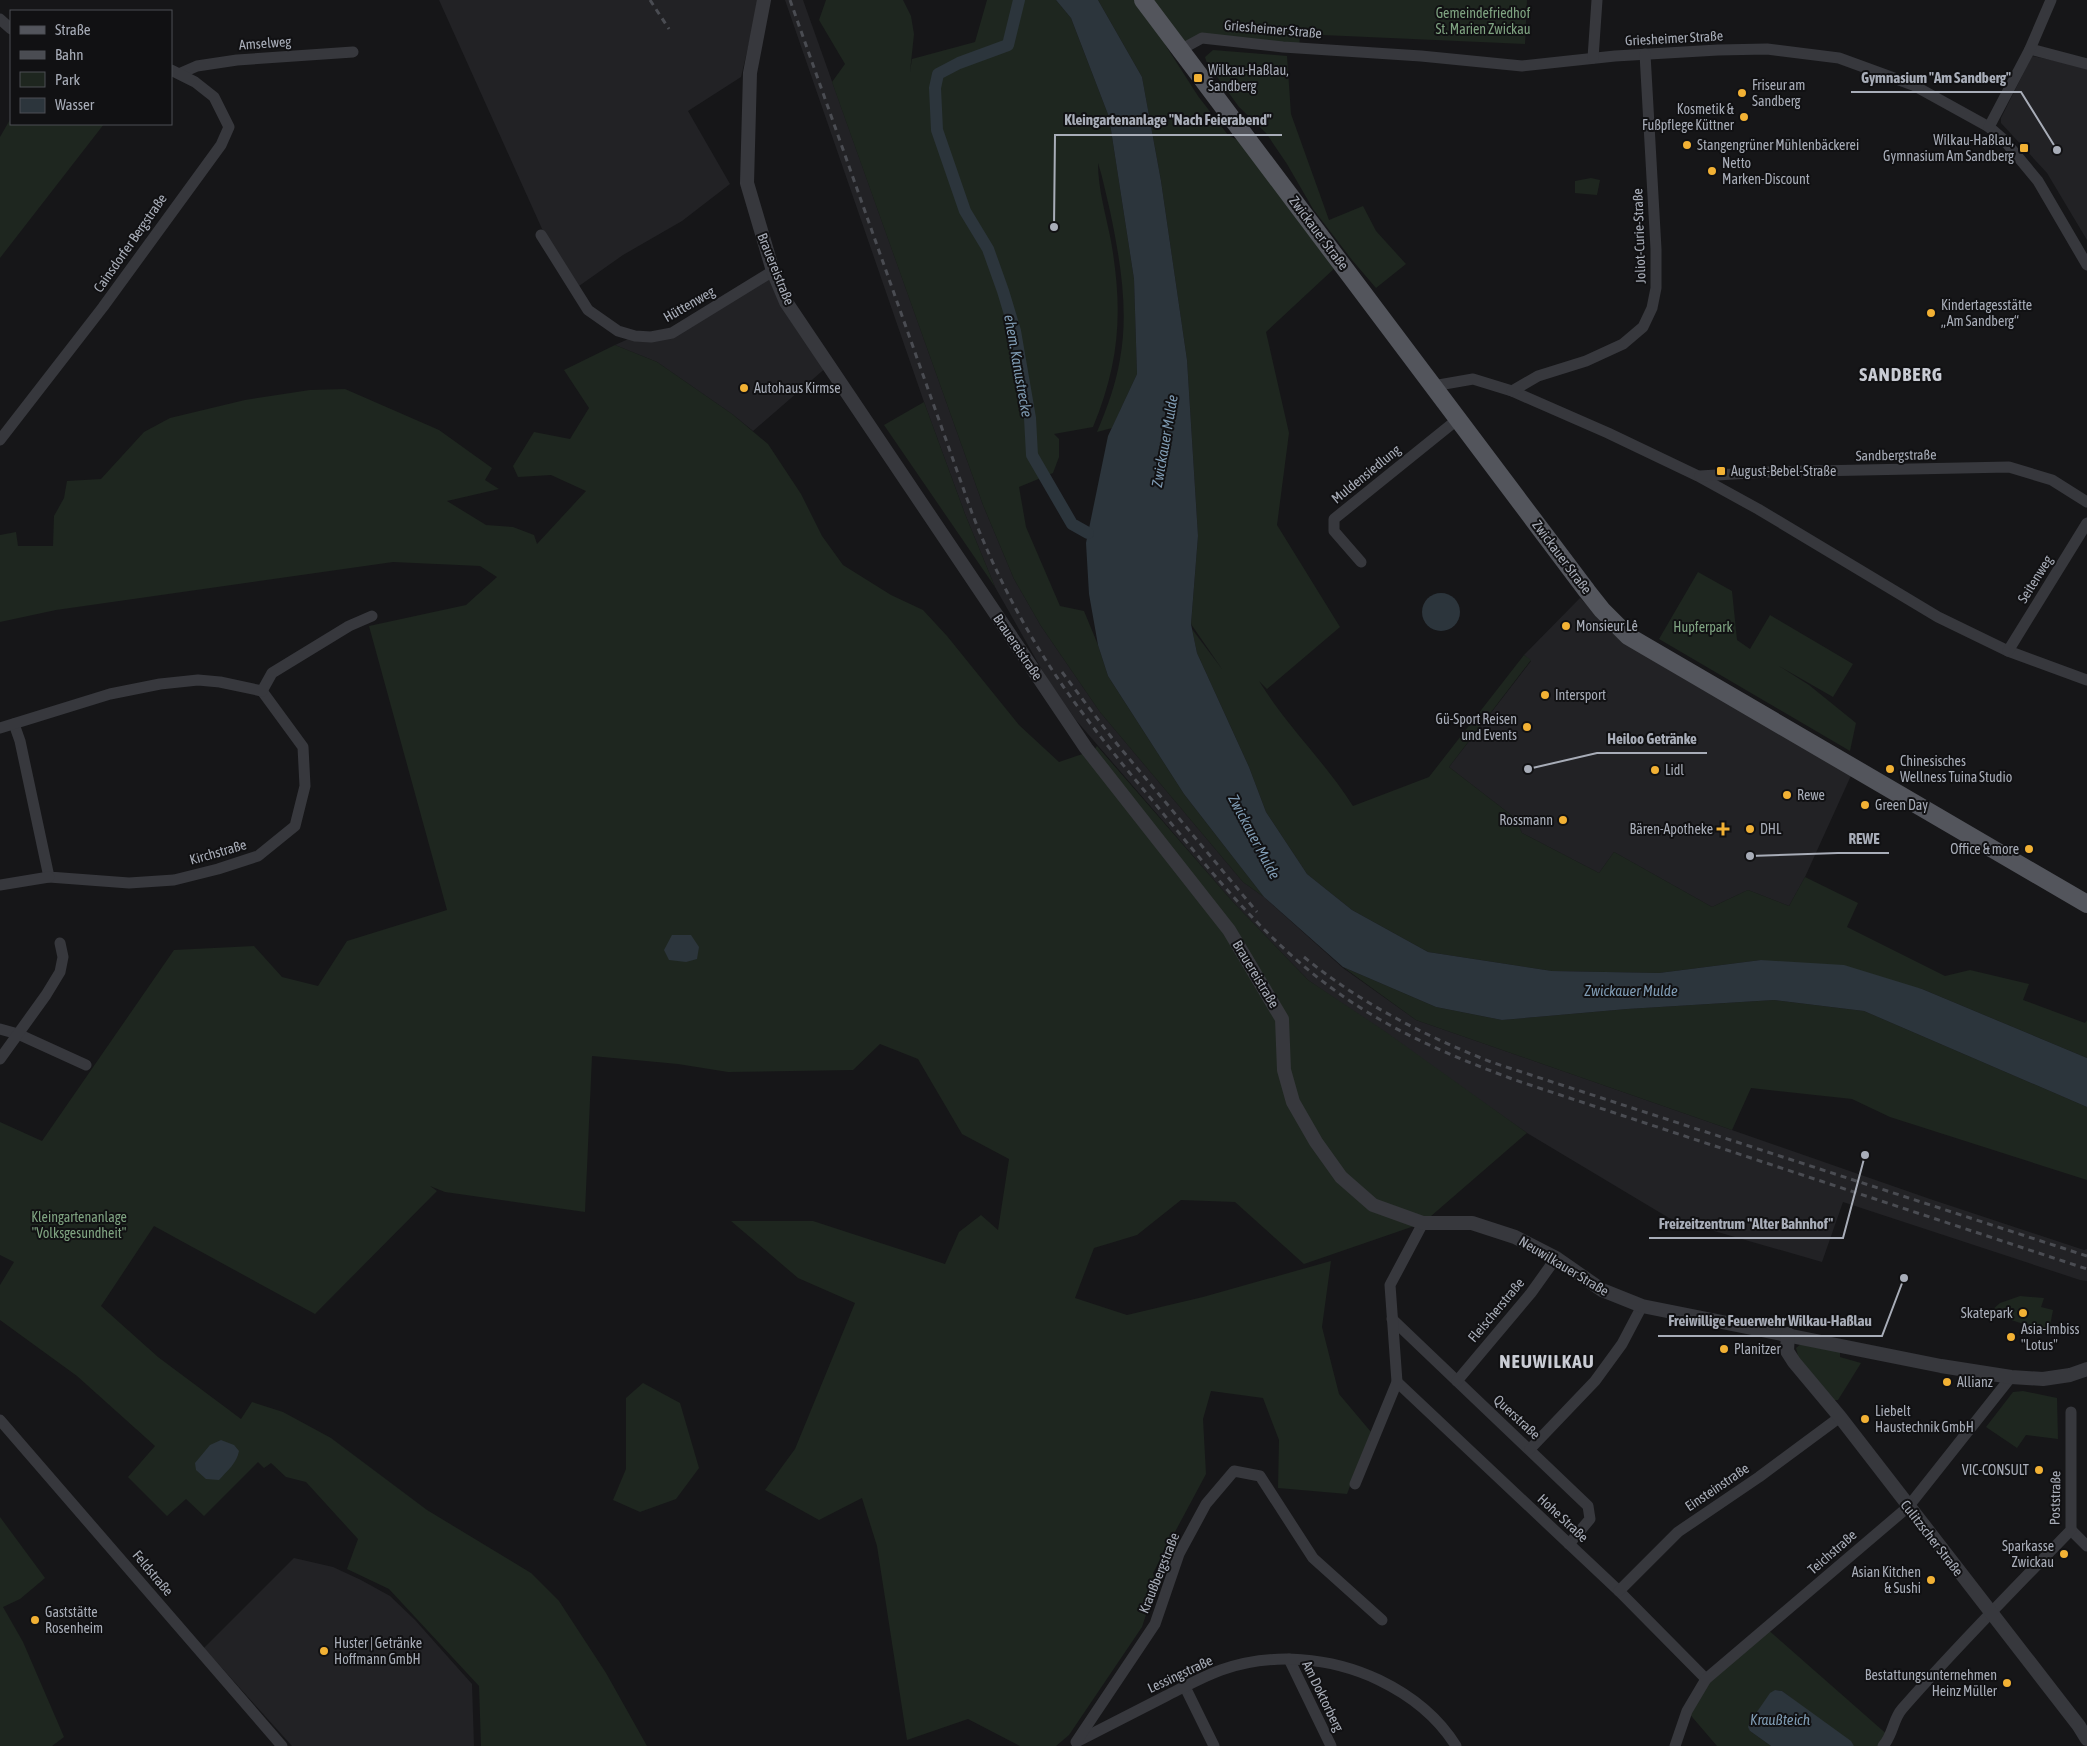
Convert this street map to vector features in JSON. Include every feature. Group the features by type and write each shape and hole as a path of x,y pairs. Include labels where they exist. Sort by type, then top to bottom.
{"main road":[{"name":"Zwickauer Straße","path":"1143,0 1602,610 1628,636 2087,904"}],"street":[{"name":"Brauereistraße","path":"764,0 750,73 747,183 773,271 786,302 1086,748 1233,937 1282,1019 1284,1070 1293,1102 1316,1142 1341,1177 1373,1206 1423,1223"},
{"path":"1593,58 1597,0"},
{"path":"1990,127 2030,50 2051,0"},
{"path":"0,19 10,28"},
{"name":"Griesheimer Straße","path":"1180,50 1202,38 1283,47 1420,56 1522,66 1645,54 1767,49 1839,58 1913,85 1990,127 2004,140 2038,182 2087,265"},
{"path":"2030,50 2087,64"},
{"name":"Amselweg","path":"176,72 197,66 237,60 353,52"},
{"name":"Joliot-Curie-Straße","path":"1512,391 1538,376 1586,360 1623,344 1643,327 1652,308 1656,288 1656,248 1645,54"},
{"name":"Cainsdorfer Bergstraße","path":"0,440 103,307 221,145 229,126 214,98 176,72"},
{"name":"Hüttenweg","path":"542,235 588,310 618,331 635,336 652,337 672,333 773,271"},
{"path":"1433,386 1473,379 1512,391 1698,476 1758,509 1938,617 2008,651 2087,680"},
{"name":"Muldensiedlung","path":"1361,562 1334,532 1334,519 1458,419"},
{"name":"Sandbergstraße","path":"1698,476 1768,472 2008,467 2052,480 2087,502"},
{"name":"Seitenweg","path":"2008,651 2087,524"},
{"path":"0,728 110,694 160,684 198,680 220,682 262,691 272,672 349,626 372,616"},
{"name":"Kirchstraße","path":"0,885 49,877 129,883 174,880 218,869 258,856 295,826 305,786 303,747 262,691"},
{"path":"14,724 20,741 49,877"},
{"path":"0,1059 46,995 60,972 63,957 60,943"},
{"path":"0,1029 18,1034 86,1065"},
{"path":"1355,1484 1397,1382 1390,1285 1423,1223"},
{"name":"Neuwilkauer Straße","path":"1423,1223 1472,1223 1515,1237 1556,1258 1602,1290 1642,1306 1941,1366 2011,1377 2043,1379 2070,1375 2087,1369"},
{"name":"Fleischerstraße","path":"1457,1381 1531,1293 1556,1258"},
{"path":"1530,1449 1600,1373 1622,1344 1642,1306"},
{"name":"Querstraße","path":"1392,1319 1588,1506 1590,1519 1569,1544"},
{"name":"Culitzscher Straße","path":"1788,1334 1787,1351 2079,1726 2087,1739"},
{"name":"Teichstraße","path":"1675,1746 1687,1711 1706,1679 1908,1507 2011,1377"},
{"name":"Hohe Straße","path":"1397,1382 1619,1591 1706,1679"},
{"name":"Poststraße","path":"1883,1746 1890,1737 1900,1711 2071,1530 2071,1412"},
{"name":"Einsteinstraße","path":"1619,1591 1678,1532 1759,1477 1840,1417"},
{"name":"Feldstraße","path":"0,1420 282,1746"},
{"name":"Kraußbergstraße","path":"1074,1745 1155,1624 1179,1554 1206,1504 1234,1471 1260,1476 1313,1558 1382,1620"},
{"path":"2071,1530 2087,1546"},
{"name":"Lessingstraße","path":"1074,1745 1185,1687 1222,1670 1252,1662 1289,1658 1337,1664 1361,1671 1389,1685 1421,1705 1448,1733 1456,1746"},
{"name":"Am Doktorberg","path":"1289,1658 1331,1746"},
{"path":"1185,1687 1214,1746"}],"shaded area":[{"path":"439,0 757,0 757,9 741,77 688,111 730,184 682,221 623,255 579,286 547,240"},
{"path":"785,0 803,0 983,505 1014,579 1041,626 1100,712 1243,882 1264,897 1343,968 1416,1020 1930,1199 2084,1250 2087,1249 2087,1281 1843,1202 1822,1262 1669,1218 1527,1133 1308,980 1233,902 1075,719 1046,677 995,587 965,514 924,402"},
{"path":"2032,56 2087,67 2087,240 2047,173 2001,123 2001,118"},
{"path":"773,271 828,366 753,431 732,414 657,362 615,345 635,336 672,333"},
{"path":"1580,598 1626,643 1664,667 1703,690 1781,728 1854,769 1805,877 1789,906 1748,890 1712,907 1614,852 1599,873 1522,833 1515,818 1449,767 1531,661 1524,655"},
{"name":"Huster | Getränke Hoffmann GmbH","path":"294,1558 333,1567 361,1580 390,1596 415,1620 472,1684 474,1746 292,1746 204,1648"}],"green space":[{"path":"826,0 903,0 911,16 914,34 910,72 912,59 975,42 987,0 1056,0 1071,18 1109,117 1134,279 1137,374 1112,428 1097,432 1116,378 1123,341 1124,322 1117,247 1098,163 1099,182 1111,241 1117,290 1117,336 1114,358 1102,403 1093,427 1054,434 1059,439 1059,457 1053,473 1019,487 1026,527 1060,606 1084,611 1108,676 1184,794 1264,897 1243,882 1100,712 1041,626 1014,579 983,505 832,82 845,64 819,20"},
{"path":"1098,0 1136,0 1162,37 1198,96 1228,135 1245,144 1337,266 1266,332 1289,433 1277,525 1340,627 1267,689 1259,681 1281,713 1353,806 1429,777 1524,655 1531,660 1449,767 1515,818 1522,833 1599,873 1614,852 1712,907 1748,890 1789,906 1805,877 1858,903 1847,927 1945,976 1970,970 2029,984 2023,1000 2085,1023 2087,1020 2087,1058 1922,989 1761,960 1659,973 1552,971 1428,952 1352,910 1307,874 1266,812 1249,767 1197,653 1192,629 1222,669 1191,624 1198,536 1187,360 1161,181 1142,77"},
{"name":"Gemeindefriedhof St. Marien Zwickau","path":"1143,0 1527,0 1525,44 1300,34 1299,51 1202,38 1180,50"},
{"path":"1213,50 1287,56 1291,114 1329,220 1363,206 1376,231 1406,264 1376,288 1313,209 1287,164 1266,133 1239,107 1207,63 1205,57"},
{"path":"10,120 10,125 103,125 0,258 0,137"},
{"path":"1591,178 1600,180 1597,195 1575,193 1575,181"},
{"name":"Kleingartenanlage \"Volksgesundheit\"","path":"615,345 657,362 732,414 768,444 801,494 822,536 843,565 891,595 923,610 947,636 1019,725 1059,762 1094,750 1097,746 1233,902 1308,980 1386,1032 1527,1133 1423,1223 1304,1264 1235,1202 1181,1200 1137,1235 1094,1248 1075,1298 1127,1315 1203,1297 1331,1261 1322,1327 1339,1394 1371,1432 1347,1494 1278,1488 1279,1440 1263,1398 1211,1391 1203,1419 1206,1474 1153,1573 1156,1584 1142,1627 1069,1735 1056,1746 1020,1746 968,1719 907,1740 877,1546 862,1498 819,1520 765,1490 795,1449 855,1303 798,1278 731,1221 813,1221 945,1264 959,1232 981,1215 998,1230 1009,1159 962,1134 918,1059 880,1044 853,1070 728,1072 678,1064 592,1056 585,1212 445,1192 430,1186 437,1191 315,1314 154,1226 101,1306 158,1357 241,1419 252,1402 283,1412 331,1438 427,1510 531,1573 559,1601 606,1673 647,1746 481,1746 479,1686 389,1589 347,1569 358,1539 306,1482 286,1477 271,1463 264,1468 258,1462 204,1516 186,1499 167,1516 128,1477 155,1446 77,1376 0,1320 0,1285 14,1262 0,1255 0,1122 42,1141 174,950 254,946 282,977 318,986 347,941 447,910 369,626 466,605 497,577 480,566 393,562 56,610 0,622 0,535 16,532 18,546 53,546 54,516 64,498 67,481 101,479 144,432 170,418 245,400 310,390 345,389 439,430 492,468 485,480 499,489 447,501 486,525 513,527 534,535 537,544 586,491 551,475 518,477 513,466 534,432 570,439 589,408 564,370"},
{"path":"924,402 965,514 995,587 884,425"},
{"name":"Hupferpark","path":"1698,572 1732,591 1737,640 1750,649 1770,615 1853,664 1833,697 1779,666 1809,685 1856,723 1850,751 1659,639"},
{"path":"1343,967 1436,1007 1502,1020 1627,1009 1774,1000 1864,1011 2087,1107 2087,1180 1890,1117 1852,1099 1751,1088 1732,1130 1416,1020"},
{"name":"Skatepark","path":"2020,1296 2044,1298 2041,1307 2053,1310 2050,1326 2046,1325 2045,1331 1996,1315 1992,1310 2000,1303"},
{"path":"1802,1343 1840,1349 1840,1357 1861,1363 1838,1400 1834,1400 1799,1359 1796,1348"},
{"path":"643,1383 680,1403 699,1468 676,1499 640,1512 613,1500 626,1469 626,1398"},
{"path":"2023,1391 2057,1398 2058,1439 2026,1435 2017,1448 1986,1427 2013,1392"},
{"path":"0,1517 45,1578 20,1599 3,1607 23,1642 64,1737 52,1746 0,1746"},
{"path":"1766,1628 1890,1737 1883,1746 1854,1746 1782,1691 1775,1690 1750,1731 1771,1746 1717,1746 1687,1711 1700,1688"}],"water":[{"name":"Zwickauer Mulde","path":"1056,0 1098,0 1142,77 1161,181 1187,360 1198,536 1191,624 1197,653 1249,767 1266,812 1307,874 1352,910 1428,952 1552,971 1659,973 1761,960 1844,965 1922,989 2087,1058 2087,1107 1864,1011 1774,1000 1627,1009 1502,1020 1436,1007 1343,967 1264,897 1184,794 1108,676 1098,645 1089,594 1086,543 1108,436 1137,374 1134,279 1109,117 1071,18"},
{"path":"1441,593 1448,594 1454,599 1459,605 1459,619 1454,625 1448,630 1441,631 1434,630 1428,625 1423,619 1422,612 1423,605 1428,599 1434,594"},
{"path":"672,935 691,935 699,947 697,959 686,962 669,960 664,950"},
{"path":"221,1440 234,1445 239,1451 238,1455 231,1467 219,1480 206,1479 196,1470 195,1463 210,1445"},
{"name":"Kraußteich","path":"1775,1690 1782,1691 1851,1741 1854,1746 1771,1746 1750,1731 1748,1727 1770,1693"}],"waterway":[{"name":"ehem. Kanustrecke","path":"1019,0 1008,45 959,63 938,74 935,88 937,130 965,211 988,249 1015,331 1030,418 1032,455 1072,524 1088,533"}],"railway":[{"path":"650,0 669,29"},
{"path":"790,0 972,513 1006,590 1048,664 1092,725 1208,868 1269,934 1313,974 1358,1006 1401,1031 1469,1062 1515,1080 2087,1269"},
{"path":"1062,672 1112,738 1257,912"},
{"path":"1304,957 1347,989 1393,1017 1441,1041 1491,1062 2087,1256"}],"place":[{"name":"Wilkau-Haßlau, Sandberg","path":"1198,78"},
{"name":"Friseur am Sandberg","path":"1742,93"},
{"name":"Kosmetik & Fußpflege Küttner","path":"1744,117"},
{"name":"Stangengrüner Mühlenbäckerei","path":"1687,145"},
{"name":"Wilkau-Haßlau, Gymnasium Am Sandberg","path":"2024,148"},
{"name":"Gymnasium \"Am Sandberg\"","path":"2057,150"},
{"name":"Netto Marken-Discount","path":"1712,171"},
{"name":"Kleingartenanlage \"Nach Feierabend\"","path":"1054,227"},
{"name":"Kindertagesstätte „Am Sandberg“","path":"1931,313"},
{"name":"Autohaus Kirmse","path":"744,388"},
{"name":"August-Bebel-Straße","path":"1721,471"},
{"name":"Monsieur Lê","path":"1566,626"},
{"name":"Intersport","path":"1545,695"},
{"name":"Gü-Sport Reisen und Events","path":"1527,727"},
{"name":"Heiloo Getränke","path":"1528,769"},
{"name":"Chinesisches Wellness Tuina Studio","path":"1890,769"},
{"name":"Lidl","path":"1655,770"},
{"name":"Rewe","path":"1787,795"},
{"name":"Green Day","path":"1865,805"},
{"name":"Rossmann","path":"1563,820"},
{"name":"Bären-Apotheke","path":"1723,829"},
{"name":"DHL","path":"1750,829"},
{"name":"Office & more","path":"2029,849"},
{"name":"REWE","path":"1750,856"},
{"name":"Freizeitzentrum \"Alter Bahnhof\"","path":"1865,1155"},
{"name":"Freiwillige Feuerwehr Wilkau-Haßlau","path":"1904,1278"},
{"name":"Skatepark","path":"2023,1313"},
{"name":"Asia-Imbiss \"Lotus\"","path":"2011,1337"},
{"name":"Planitzer","path":"1724,1349"},
{"name":"Allianz","path":"1947,1382"},
{"name":"Liebelt Haustechnik GmbH","path":"1865,1419"},
{"name":"VIC-CONSULT","path":"2039,1470"},
{"name":"Sparkasse Zwickau","path":"2064,1554"},
{"name":"Asian Kitchen & Sushi","path":"1931,1580"},
{"name":"Gaststätte Rosenheim","path":"35,1620"},
{"name":"Huster | Getränke Hoffmann GmbH","path":"324,1651"},
{"name":"Bestattungsunternehmen Heinz Müller","path":"2007,1683"}],"district":[{"name":"SANDBERG","path":"1901,374"},
{"name":"NEUWILKAU","path":"1547,1361"}]}
